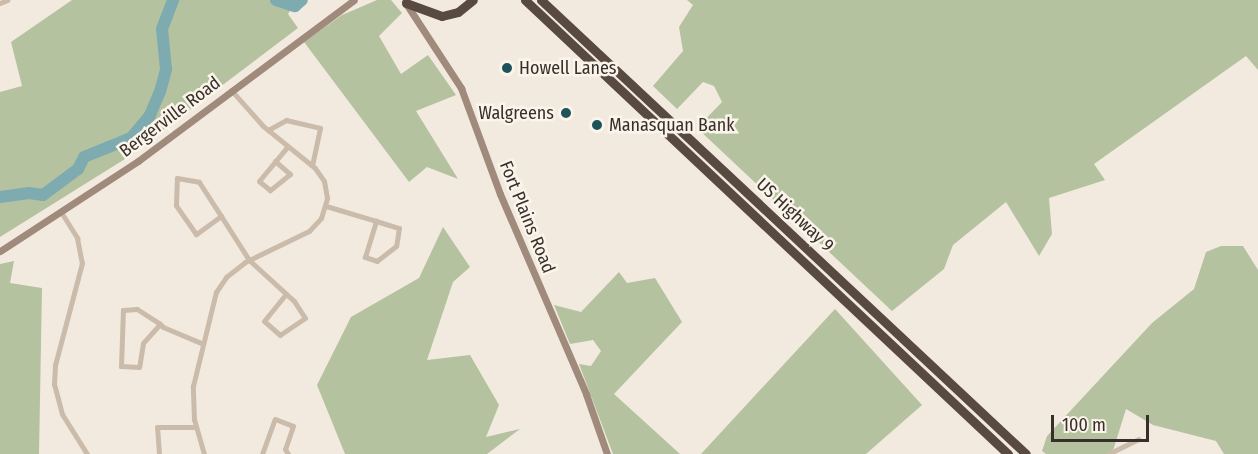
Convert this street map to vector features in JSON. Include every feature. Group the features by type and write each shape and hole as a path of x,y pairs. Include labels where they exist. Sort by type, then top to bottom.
{"highway":[{"path":"405,2 442,16 458,12 472,0"},
{"name":"US Highway 9","path":"525,0 1008,454"},
{"name":"US Highway 9","path":"541,0 1026,454"},
{"path":"547,0 552,10"}],"street":[{"path":"0,3 7,0"},
{"name":"Bergerville Road","path":"0,251 131,166 354,0"},
{"name":"Fort Plains Road","path":"405,2 461,88 607,454"},
{"path":"204,454 196,427 193,386 201,343 216,292 226,277 249,260 309,231 326,206 324,181 312,165 268,130 231,90"},
{"path":"268,130 286,120 320,128 312,165"},
{"path":"275,161 290,174 270,190 259,182 275,161 288,146"},
{"path":"221,216 196,234 176,205 177,178 199,183 221,216 249,260 286,294 305,318 280,335 264,321 286,294"},
{"path":"326,206 376,221 399,228 396,246 377,261 365,257 376,221"},
{"path":"61,212 77,238 82,263 55,365 55,393 62,414 87,454"},
{"path":"160,324 143,343 138,367 121,366 123,310 137,309 160,324 201,343"},
{"path":"262,454 275,419 293,426 285,449 288,454"},
{"path":"159,454 157,427 196,427"},
{"path":"1108,454 1139,439"}],"green space":[{"path":"72,0 297,0 288,14 298,28 125,159 0,237 0,92 22,86 11,42"},
{"path":"377,0 391,0 402,13 379,36 401,74 428,55 456,95 416,111 458,179 427,167 409,182 304,42 342,15"},
{"path":"687,0 1258,0 1258,70 1246,56 1094,164 1105,180 1049,198 1052,234 1039,256 1006,202 953,245 944,269 892,311 697,128 722,102 714,86 703,82 677,109 653,86 683,51 679,27 693,5"},
{"path":"443,227 470,267 453,282 427,360 470,355 499,405 486,437 520,429 487,454 345,454 317,385 351,317 419,278"},
{"path":"1221,246 1243,246 1258,270 1258,454 1224,454 1216,441 1153,425 1126,409 1112,454 1046,454 1042,451 1047,436 1152,323 1194,289 1206,252"},
{"path":"14,261 10,283 42,288 39,454 0,454 0,264"},
{"path":"619,272 627,283 655,278 682,322 614,394 680,454 613,454 579,364 591,366 601,351 593,340 570,344 554,305 581,312"},
{"path":"835,309 922,405 866,454 701,454"}],"waterway":[{"path":"0,197 29,193 43,195 78,169 84,157 131,138 150,115 160,92 166,69 162,29 173,0"},
{"path":"276,0 295,6 302,0"}],"place":[{"name":"Howell Lanes","path":"507,68"},
{"name":"Walgreens","path":"566,113"},
{"name":"Manasquan Bank","path":"597,125"}]}
